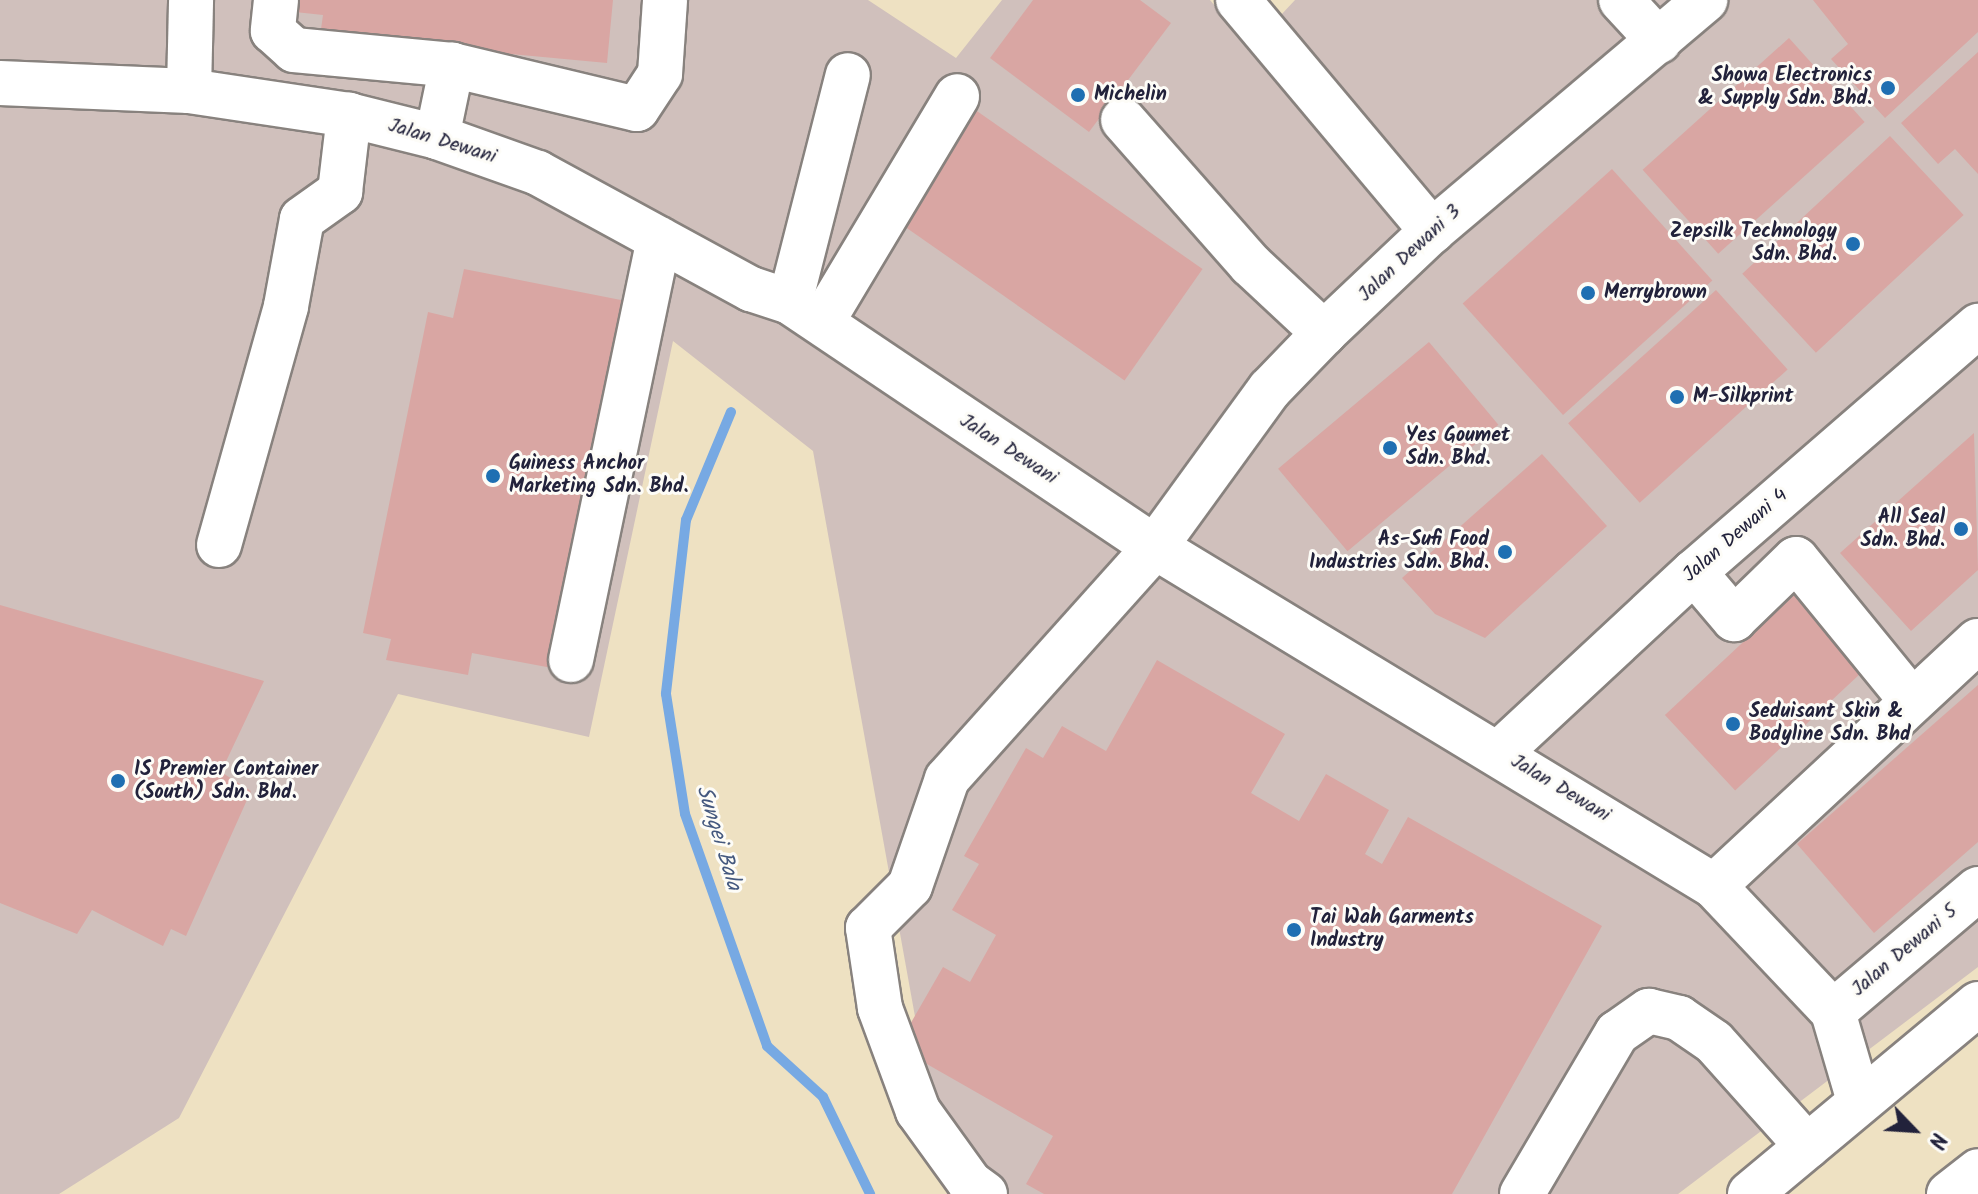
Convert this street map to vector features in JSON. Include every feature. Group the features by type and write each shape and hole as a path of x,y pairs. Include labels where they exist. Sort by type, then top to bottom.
{"main road":[{"path":"189,91 191,0"},
{"path":"276,0 273,31 294,50 452,65 637,109 648,99 660,74 665,0"},
{"path":"1238,0 1432,231"},
{"path":"1621,0 1659,41"},
{"name":"Jalan Dewani 3","path":"985,1194 970,1183 918,1111 880,1008 868,928 910,886 947,779 1155,547 1270,389 1324,333 1432,231 1705,0"},
{"path":"437,137 452,65"},
{"path":"806,312 848,75"},
{"name":"Jalan Dewani","path":"0,83 189,91 349,115 437,137 538,173 751,289 806,312 1155,547 1500,752 1714,886 1833,1012 1859,1101"},
{"path":"806,312 957,96"},
{"path":"219,545 286,306 302,219 340,192 349,115"},
{"path":"1123,120 1251,265 1324,333"},
{"path":"571,660 659,239"},
{"name":"Jalan Dewani 4","path":"1500,752 1694,572 1978,326"},
{"path":"1694,572 1734,619 1796,559 1911,700"},
{"path":"1714,886 1978,641"},
{"name":"Jalan Dewani 5","path":"1833,1012 1978,889"},
{"path":"1750,1194 1978,1004"},
{"path":"1522,1194 1617,1033 1649,1011 1679,1018 1714,1042 1807,1146"},
{"path":"1949,1194 1978,1171"}],"shaded area":[{"path":"0,0 868,0 956,58 1002,0 1210,0 1250,48 1295,0 1978,0 1978,967 1678,1194 947,1194 813,451 673,341 589,737 398,694 179,1118 59,1194 0,1194"}],"building":[{"path":"296,0 613,0 607,63 320,36 323,15 295,12"},
{"name":"Michelin","path":"1033,0 1140,0 1171,23 1089,132 990,58"},
{"name":"Showa Electronics & Supply Sdn. Bhd.","path":"1813,0 1978,0 1978,32 1885,118 1831,59 1848,44"},
{"name":"Merrybrown","path":"1789,38 1865,122 1718,254 1643,170"},
{"path":"1978,52 1978,174 1955,149 1938,164 1901,123"},
{"path":"974,109 1203,269 1125,380 896,220"},
{"name":"Zepsilk Technology Sdn. Bhd.","path":"1890,136 1964,215 1816,353 1742,274"},
{"name":"Merrybrown","path":"1612,169 1712,280 1563,415 1463,303"},
{"name":"Guiness Anchor Marketing Sdn. Bhd.","path":"464,269 626,301 552,668 472,653 468,675 386,660 391,639 363,633 428,312 453,318"},
{"name":"M-Silkprint","path":"1716,290 1788,370 1640,503 1568,423"},
{"name":"Yes Goumet Sdn. Bhd.","path":"1429,342 1498,425 1348,551 1278,469"},
{"path":"1974,433 1978,570 1911,631 1840,553"},
{"name":"As-Sufi Food Industries Sdn. Bhd.","path":"1542,454 1607,526 1485,638 1435,614 1402,578"},
{"path":"1798,591 1868,666 1735,790 1665,715"},
{"name":"IS Premier Container (South) Sdn. Bhd.","path":"0,605 264,681 221,772 251,791 186,936 171,929 163,946 92,910 77,934 0,903"},
{"name":"Tai Wah Garments Industry","path":"1157,660 1285,734 1251,793 1299,821 1326,774 1389,810 1365,854 1382,864 1408,817 1602,926 1452,1194 1044,1194 1026,1184 1053,1136 897,1047 943,967 970,982 996,935 952,910 979,864 964,856 1026,748 1043,758 1062,726 1106,751"},
{"path":"1978,685 1978,842 1874,933 1797,844"}],"waterway":[{"name":"Sungei Bala","path":"731,412 686,520 666,694 685,814 767,1046 823,1097 870,1194"}],"place":[{"name":"Showa Electronics & Supply Sdn. Bhd.","path":"1888,88"},
{"name":"Michelin","path":"1078,95"},
{"name":"Zepsilk Technology Sdn. Bhd.","path":"1853,244"},
{"name":"Merrybrown","path":"1588,293"},
{"name":"M-Silkprint","path":"1677,397"},
{"name":"Yes Goumet Sdn. Bhd.","path":"1390,448"},
{"name":"Guiness Anchor Marketing Sdn. Bhd.","path":"493,476"},
{"name":"All Seal Sdn. Bhd.","path":"1961,529"},
{"name":"As-Sufi Food Industries Sdn. Bhd.","path":"1505,552"},
{"name":"Seduisant Skin & Bodyline Sdn. Bhd","path":"1733,724"},
{"name":"IS Premier Container (South) Sdn. Bhd.","path":"118,781"},
{"name":"Tai Wah Garments Industry","path":"1294,930"}]}
